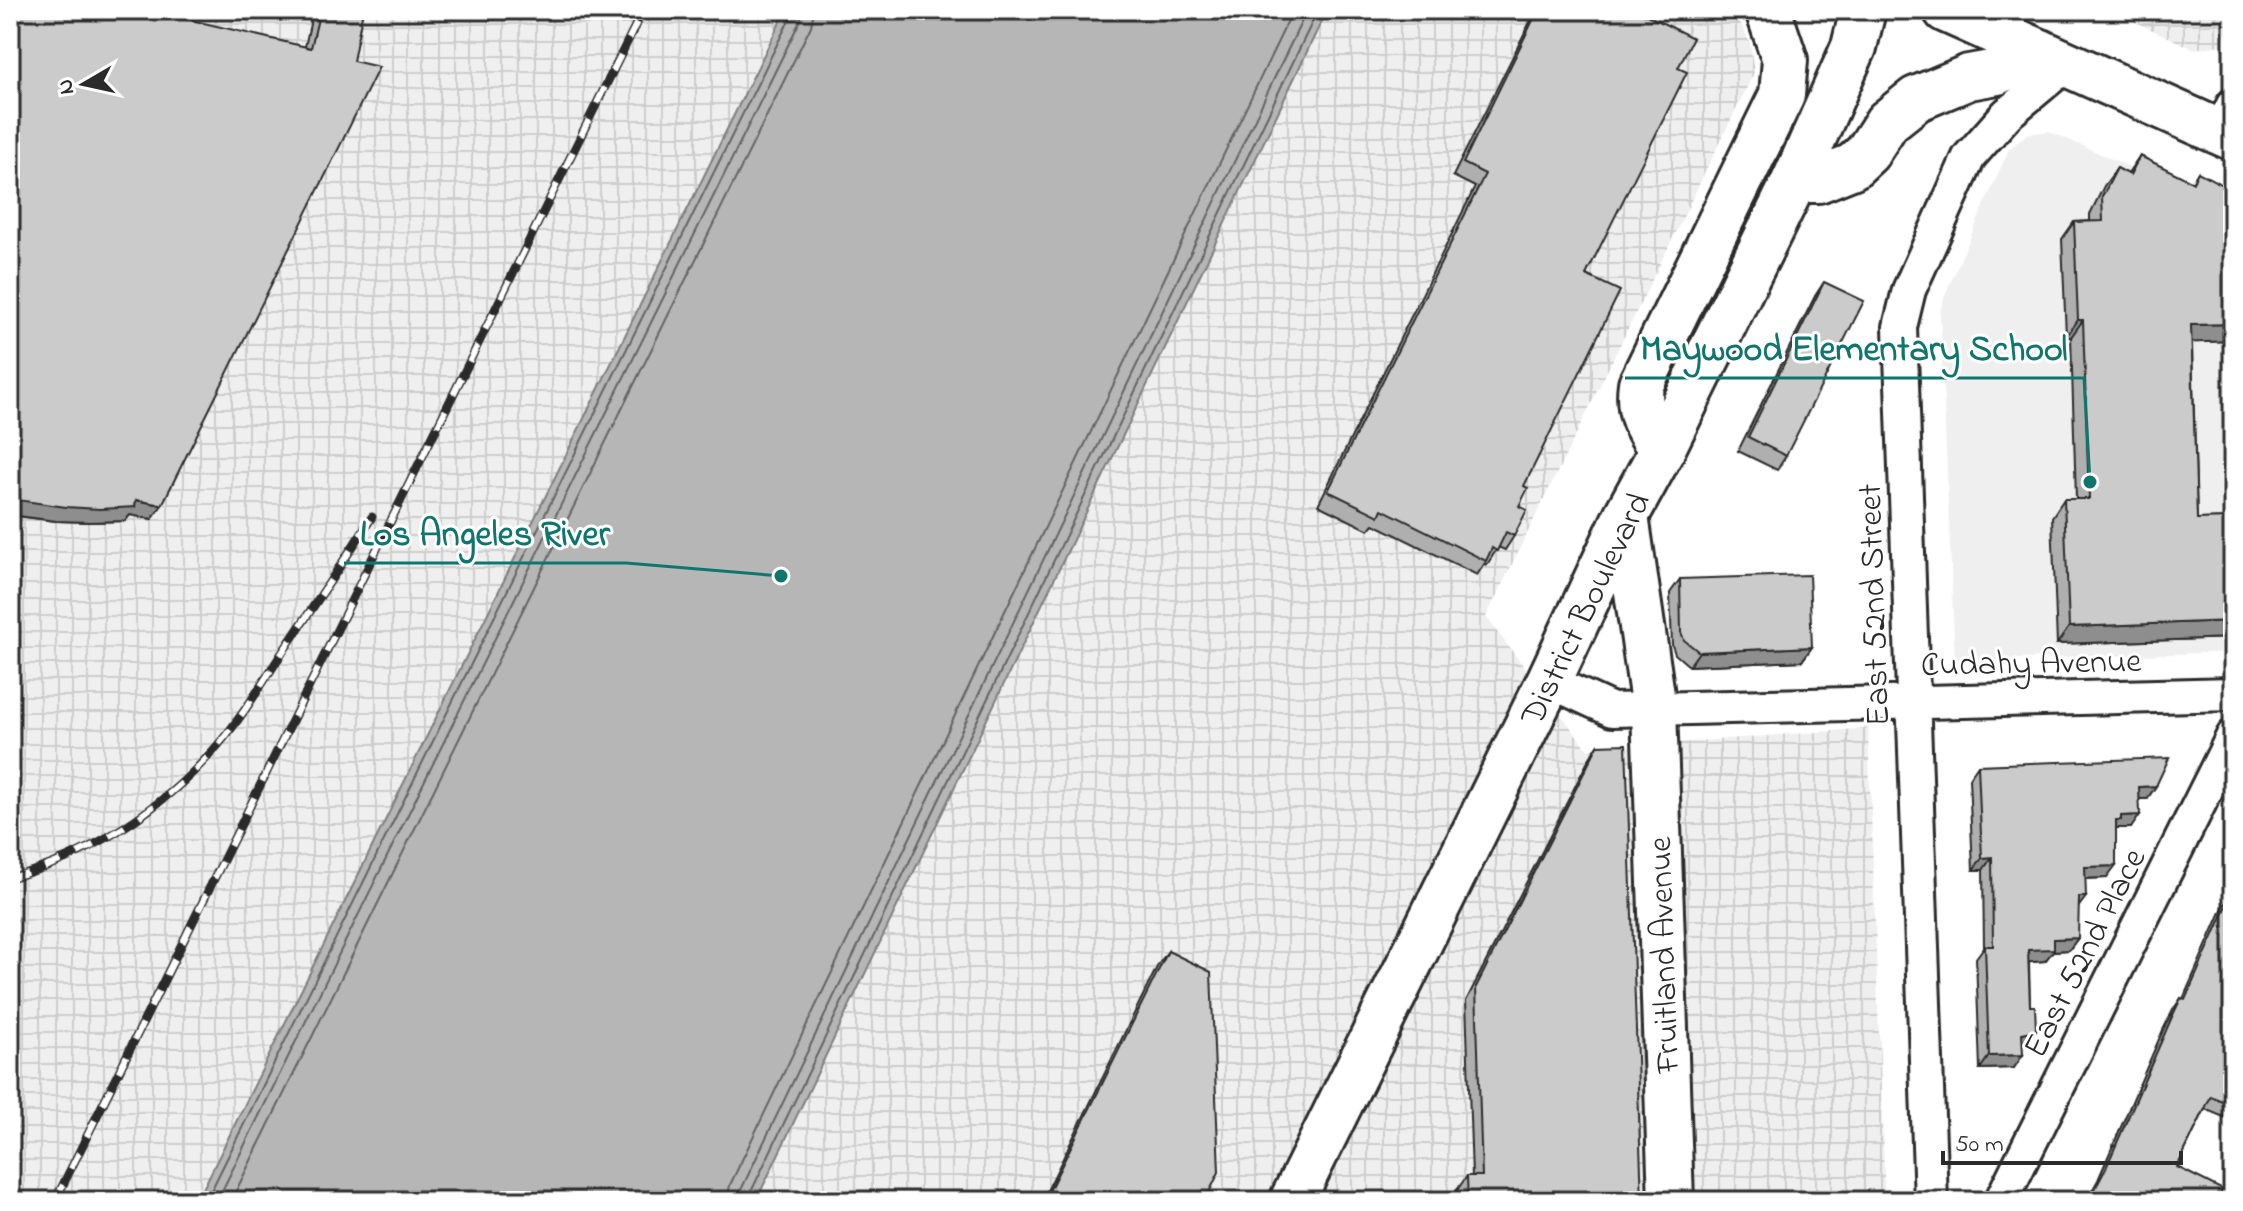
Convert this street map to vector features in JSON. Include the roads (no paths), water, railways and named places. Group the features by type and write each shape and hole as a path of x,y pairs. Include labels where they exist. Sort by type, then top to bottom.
{"main road":[{"path":"1662,450 1643,419 1639,402 1641,384 1782,95 1785,60 1768,10"},
{"name":"District Boulevard","path":"1292,1201 1549,681 1626,516 1662,450 1795,180 1854,47 1863,10"},
{"path":"1946,10 2054,58 2222,125"},
{"path":"1795,180 1818,180 1853,166 1867,153 1887,122 1916,99 1969,77 2054,58"},
{"name":"Fruitland Avenue","path":"1626,516 1654,709 1671,1201"}],"street":[{"name":"East 52nd Street","path":"1931,1201 1900,327 1909,290 1969,157 2054,58"},
{"name":"Cudahy Avenue","path":"1549,681 1612,710 2233,694"},
{"name":"East 52nd Place","path":"2001,1201 2233,736"}],"water":[{"path":"786,10 1327,10 756,1201 197,1201"}],"railway":[{"path":"55,1201 643,10"},
{"path":"10,878 39,869 97,843 150,809 197,768 244,711 372,517"}],"place":[{"name":"Maywood Elementary School","path":"2090,482"},
{"name":"Los Angeles River","path":"781,576"}]}
